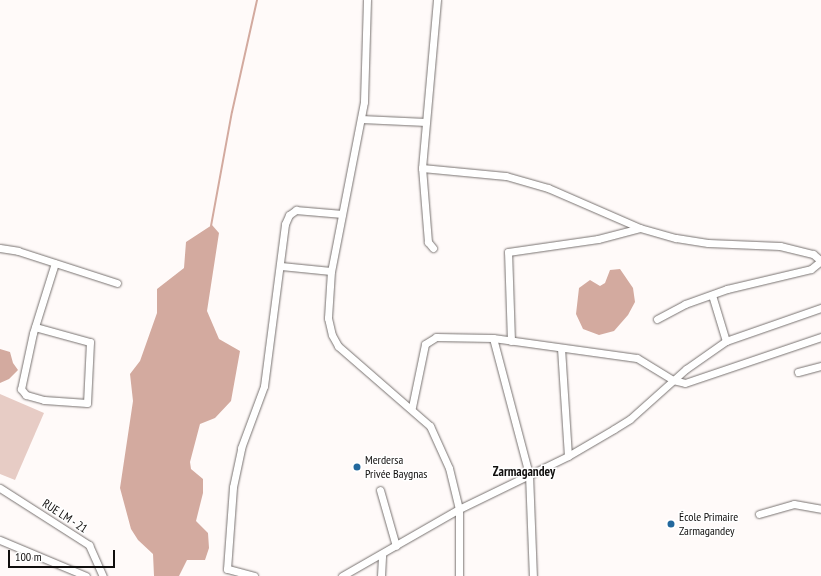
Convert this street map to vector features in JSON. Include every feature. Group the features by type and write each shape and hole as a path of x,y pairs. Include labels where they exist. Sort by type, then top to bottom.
{"street":[{"path":"367,0 362,120 331,271 328,318 332,335 338,346 378,382 412,407 430,426 442,448 459,509 459,576"},
{"path":"433,248 428,242 422,168 437,0"},
{"path":"362,120 426,122"},
{"path":"422,168 506,176 548,188 640,228 689,241 786,248 813,254 821,261 811,269 712,295 685,304 657,319"},
{"path":"254,576 227,569 233,487 241,448 264,386 281,266 285,224 292,212 309,209 342,214"},
{"path":"511,341 508,252 598,239 640,228"},
{"path":"0,248 55,263 117,283"},
{"path":"35,327 90,342 87,403 44,400 23,393 22,386 35,327 55,263"},
{"path":"281,266 331,271"},
{"path":"712,295 726,340"},
{"path":"342,576 459,509 568,456 630,419 673,380 726,340 821,308"},
{"path":"412,407 425,344 428,341 442,336 493,338 637,358 673,380 691,381 821,337"},
{"path":"493,338 529,474 533,576"},
{"path":"562,348 568,456"},
{"path":"798,372 821,366"},
{"name":"RUE LM - 21","path":"0,488 89,545 103,576"},
{"path":"380,490 396,546"},
{"path":"758,514 794,504 821,509"},
{"path":"0,540 86,576"},
{"path":"381,576 382,554"}],"shaded area":[{"path":"212,225 219,233 207,311 219,339 240,351 231,401 215,418 200,424 190,462 191,469 203,479 203,493 196,521 208,533 209,548 205,560 187,560 179,576 154,576 153,554 138,540 131,529 120,488 133,401 130,374 140,361 157,313 157,289 184,268 186,242"},
{"path":"620,269 633,288 635,302 628,315 614,331 599,335 583,329 576,314 579,288 590,280 600,286 605,283 610,270"},
{"path":"0,349 10,352 13,363 18,370 9,379 0,383"},
{"path":"0,394 44,413 15,480 0,474"}],"waterway":[{"path":"211,226 232,112 257,0"}],"place":[{"name":"Merdersa Privée Baygnas","path":"357,467"},
{"name":"École Primaire Zarmagandey","path":"671,524"}],"district":[{"name":"Zarmagandey","path":"524,472"}]}
